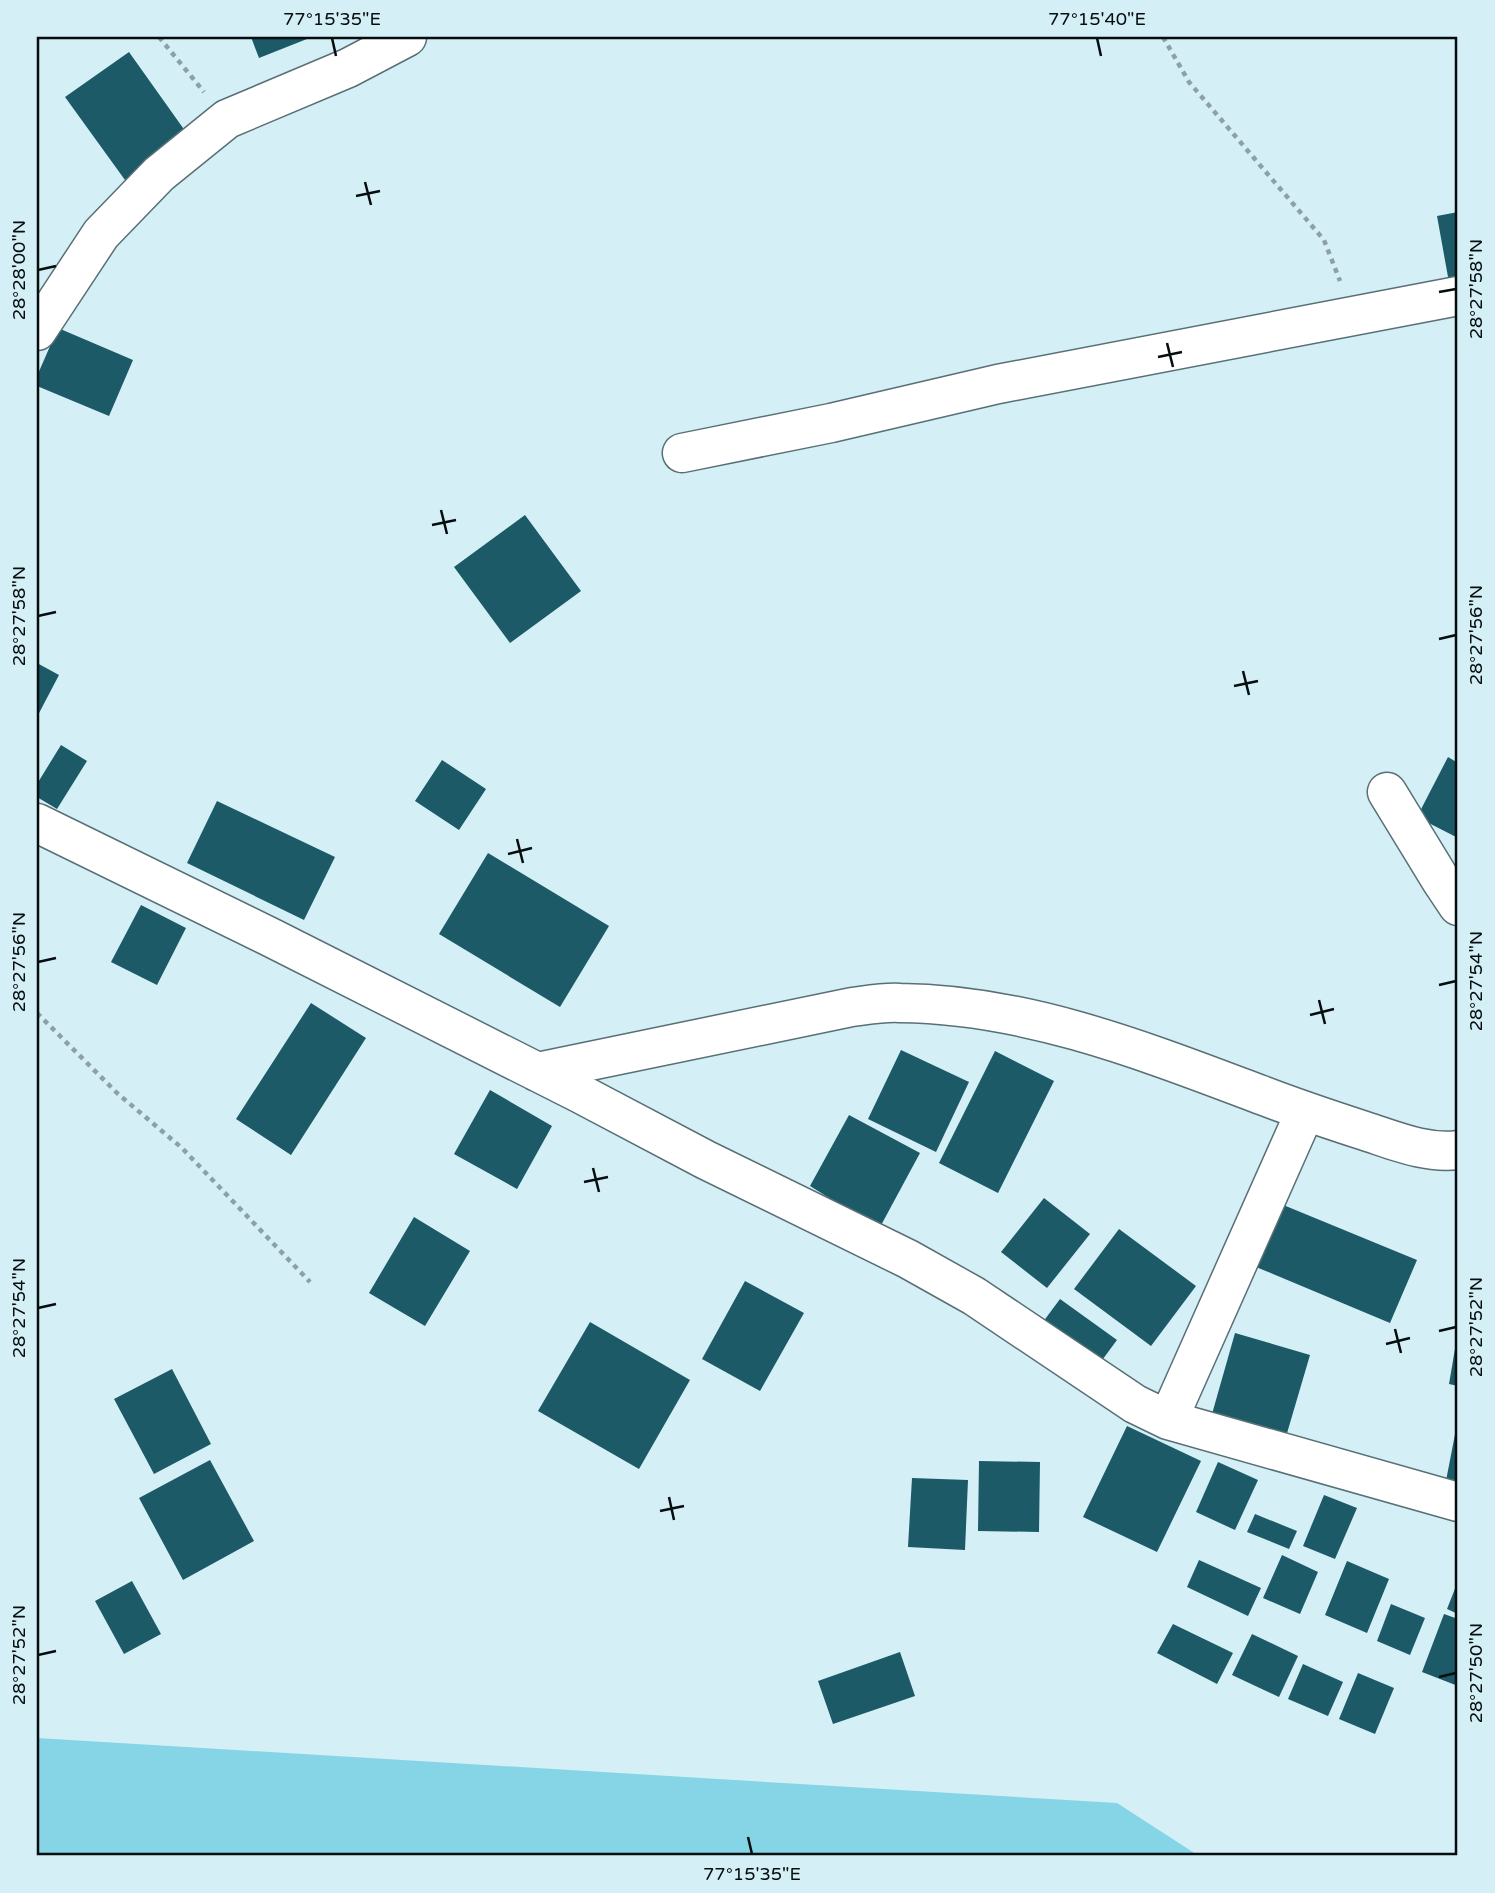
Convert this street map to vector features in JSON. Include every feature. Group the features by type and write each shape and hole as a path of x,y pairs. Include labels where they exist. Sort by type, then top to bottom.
{"street":[{"path":"37,331 101,234 159,174 228,119 348,68 407,37"},
{"path":"682,453 831,423 998,384 1458,296"},
{"path":"1387,792 1458,906"},
{"path":"37,823 284,944 706,1160 919,1265 1014,1321 1135,1404 1168,1420 1458,1502"},
{"path":"537,1072 852,1006 936,1004 1027,1017 1140,1050 1305,1112 1419,1149 1458,1150"},
{"path":"1168,1420 1305,1112"}],"path":[{"path":"159,37 228,119"},
{"path":"1163,37 1189,82 1324,240 1351,317"},
{"path":"37,1013 117,1093 182,1147 310,1282"}],"shaded area":[{"path":"37,1738 1117,1803 1199,1856 37,1856"}],"building":[{"path":"251,37 312,37 259,58"},
{"path":"129,52 188,135 125,180 65,97"},
{"path":"1458,212 1458,286 1450,288 1437,216"},
{"path":"58,328 133,360 109,416 37,386 37,376"},
{"path":"525,515 581,591 510,643 454,567"},
{"path":"37,663 59,675 37,717"},
{"path":"61,745 87,761 57,809 37,797 37,784"},
{"path":"1448,757 1458,763 1458,838 1417,817"},
{"path":"442,760 486,789 459,830 415,801"},
{"path":"217,801 335,857 304,920 187,863"},
{"path":"488,853 609,926 560,1007 439,934"},
{"path":"141,905 186,928 157,985 111,962"},
{"path":"311,1003 366,1038 291,1155 236,1119"},
{"path":"901,1050 969,1082 936,1152 868,1119"},
{"path":"995,1051 1054,1081 998,1193 939,1163"},
{"path":"490,1090 552,1126 517,1189 454,1154"},
{"path":"849,1115 920,1153 879,1229 810,1186"},
{"path":"1044,1198 1090,1234 1047,1288 1001,1252"},
{"path":"1276,1202 1417,1260 1390,1323 1249,1264"},
{"path":"414,1217 470,1251 425,1326 369,1293"},
{"path":"1119,1229 1196,1286 1151,1346 1074,1289"},
{"path":"745,1281 804,1313 760,1391 702,1359"},
{"path":"1060,1299 1117,1340 1097,1367 1040,1326"},
{"path":"590,1322 690,1380 639,1469 538,1411"},
{"path":"1235,1333 1310,1355 1285,1440 1212,1414"},
{"path":"1458,1337 1458,1386 1449,1384"},
{"path":"172,1369 211,1444 154,1474 114,1399"},
{"path":"1458,1424 1458,1494 1444,1491"},
{"path":"1127,1426 1201,1461 1157,1552 1083,1517"},
{"path":"210,1460 254,1541 183,1580 139,1498"},
{"path":"979,1461 1040,1462 1039,1532 978,1531"},
{"path":"1218,1462 1258,1480 1235,1530 1196,1512"},
{"path":"912,1478 968,1480 965,1550 908,1547"},
{"path":"1324,1495 1357,1508 1335,1559 1303,1546"},
{"path":"1255,1514 1297,1531 1289,1549 1247,1532"},
{"path":"1282,1555 1318,1572 1300,1614 1263,1598"},
{"path":"1199,1560 1261,1588 1248,1616 1187,1587"},
{"path":"1347,1561 1389,1579 1367,1633 1325,1615"},
{"path":"132,1581 161,1634 124,1654 95,1601"},
{"path":"1458,1581 1458,1614 1447,1609"},
{"path":"1391,1604 1425,1618 1410,1655 1377,1641"},
{"path":"1444,1614 1458,1619 1458,1686 1422,1672"},
{"path":"1173,1624 1233,1653 1217,1684 1157,1653"},
{"path":"1252,1634 1298,1656 1279,1697 1232,1675"},
{"path":"900,1652 915,1696 833,1724 818,1681"},
{"path":"1303,1664 1343,1682 1328,1716 1288,1699"},
{"path":"1358,1673 1394,1688 1375,1734 1339,1719"}]}
